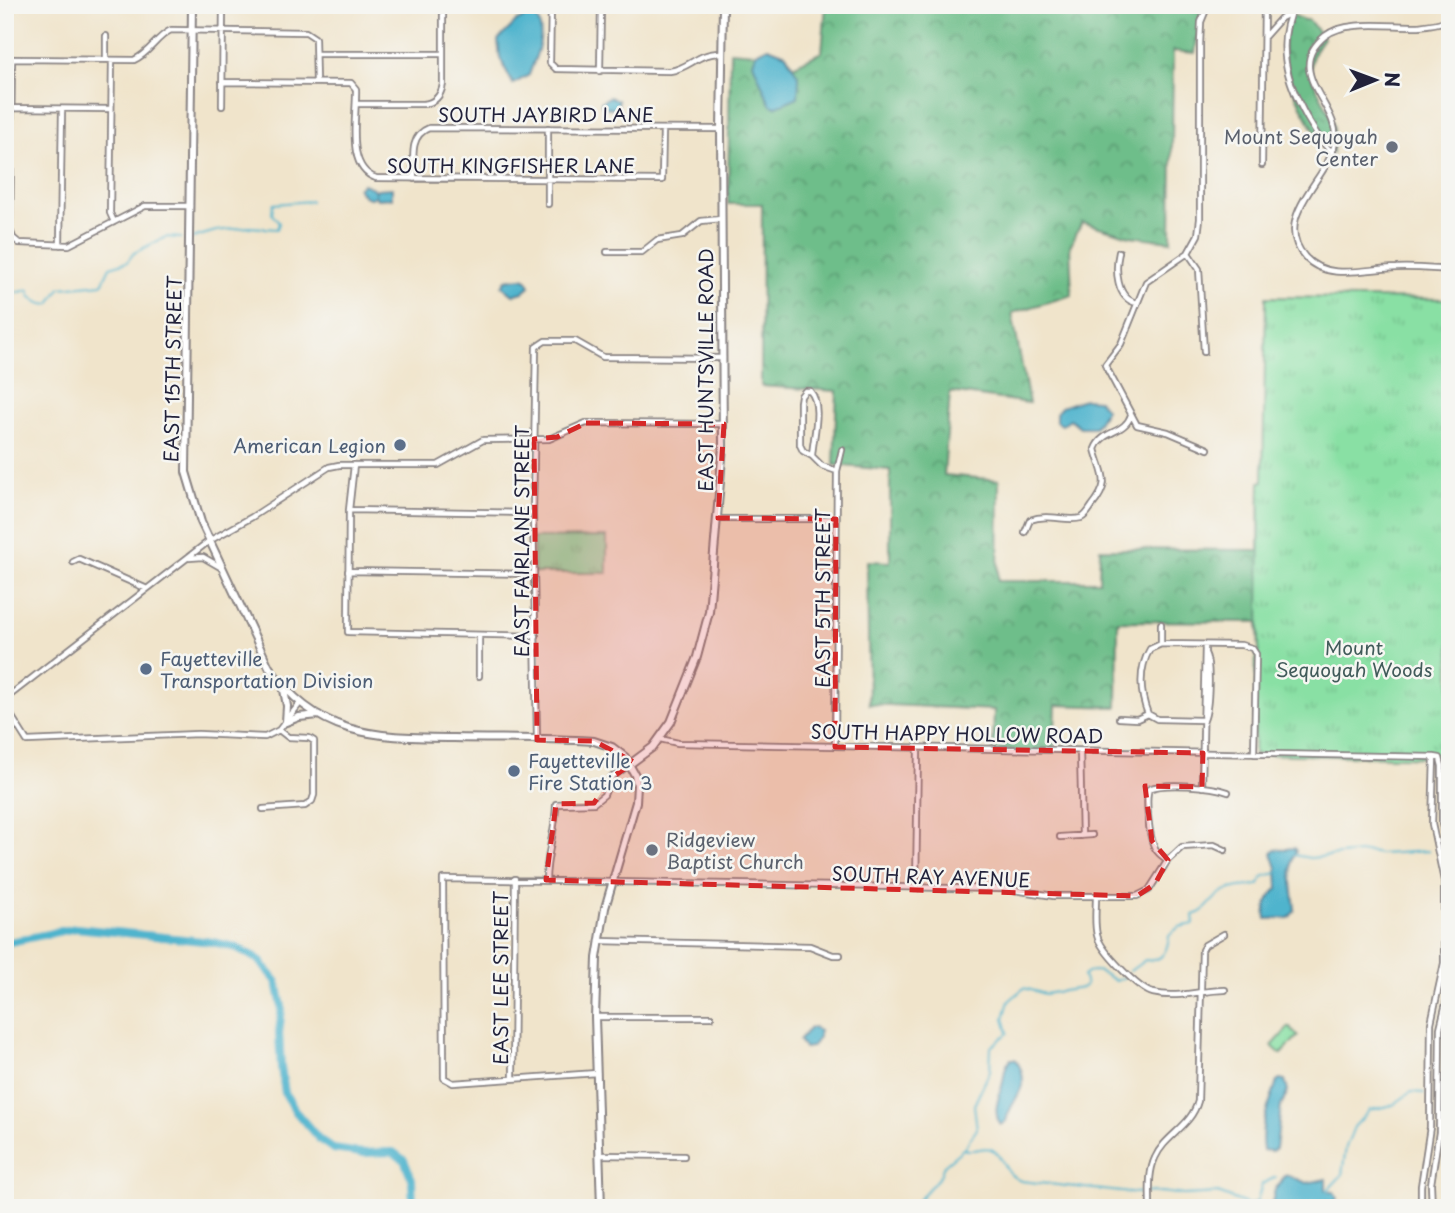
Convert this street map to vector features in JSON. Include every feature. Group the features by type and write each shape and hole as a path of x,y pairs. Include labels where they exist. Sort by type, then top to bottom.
{"main road":[{"name":"EAST 15TH STREET","path":"192,5 186,464 192,498 260,652 284,688 301,702"},
{"name":"EAST HUNTSVILLE ROAD","path":"630,764 653,747 671,722 702,643 709,612 724,424 721,219 723,5"},
{"path":"284,688 286,722 299,717 319,715"},
{"path":"301,702 340,726 379,736 594,740 612,747 630,764 635,775 638,796 611,882 599,941 595,985 601,1208"}],"street":[{"path":"222,106 223,5"},
{"path":"222,82 351,83 356,89 356,104 432,102 442,91 443,5"},
{"path":"551,5 550,58 552,67 561,70 670,71 679,70 700,55 721,53"},
{"path":"600,71 601,5"},
{"path":"1208,5 1201,22 1200,219 1195,244 1188,253 1146,282 1121,344 1105,365 1137,425 1168,432 1208,449"},
{"path":"1262,165 1265,5"},
{"path":"1294,5 1284,34 1286,74 1319,139 1333,153"},
{"path":"1265,37 1281,18 1290,14"},
{"path":"1450,20 1422,26 1351,26 1326,35 1319,42 1311,58 1310,68 1315,90 1334,122 1336,141 1333,153 1303,198 1296,230 1299,248 1305,257 1325,269 1450,270"},
{"path":"190,206 145,206 77,243 19,243 10,230 12,59 134,60 144,56 163,34 171,30 310,33 316,38 316,82"},
{"path":"106,36 111,109 110,213 114,223"},
{"path":"316,54 443,54"},
{"name":"SOUTH KINGFISHER LANE","path":"356,104 356,153 360,168 367,175 376,178 662,180 663,129"},
{"path":"12,108 111,109"},
{"path":"60,245 62,109"},
{"path":"548,128 548,204"},
{"name":"SOUTH JAYBIRD LANE","path":"414,179 415,142 417,136 426,129 721,129"},
{"path":"607,252 642,252 657,240 682,236 701,221 721,219"},
{"path":"1119,252 1116,263 1121,290 1124,297 1137,303"},
{"path":"1188,253 1199,269 1204,352"},
{"name":"EAST FAIRLANE STREET","path":"537,740 533,513 535,351 539,344 545,341 575,341 603,357 723,358"},
{"path":"812,456 816,405 814,396 810,391 805,391 800,402 800,445 803,451 822,466 837,471"},
{"path":"1025,532 1030,520 1040,516 1079,518 1086,514 1104,486 1105,474 1094,449 1107,435 1124,428 1132,414"},
{"path":"5,699 209,541 252,517 329,467 431,466 445,462 483,440 557,437 586,424 724,424"},
{"name":"EAST 5TH STREET","path":"835,747 837,471 842,450"},
{"path":"354,465 349,510 348,632 536,636"},
{"path":"349,510 533,513"},
{"path":"718,519 836,519"},
{"path":"185,559 202,557 222,568"},
{"path":"74,562 79,559 145,588"},
{"path":"348,571 534,574"},
{"path":"1161,624 1161,645"},
{"path":"479,635 479,676"},
{"path":"1203,720 1157,719 1148,714 1142,691 1144,662 1150,649 1161,645 1241,645 1252,648 1256,654 1254,754"},
{"path":"1202,787 1205,645"},
{"path":"5,706 27,741 198,734 258,737 279,730 301,702"},
{"path":"1119,719 1137,719 1148,714"},
{"path":"263,808 309,804 314,795 314,741 309,738 288,737 279,730"},
{"name":"SOUTH HAPPY HOLLOW ROAD","path":"660,738 678,743 835,747 1434,757"},
{"path":"916,888 918,749"},
{"path":"1080,751 1082,836"},
{"path":"1422,1208 1421,1186 1430,1127 1431,1023 1444,963 1444,881 1433,828 1434,757 1440,758 1443,766 1442,827 1450,860"},
{"path":"546,880 556,804 594,803 604,795 611,778 630,764"},
{"path":"1168,860 1154,848 1147,793 1149,789 1157,786 1202,787 1228,792"},
{"path":"1433,828 1442,827"},
{"path":"1060,837 1092,835"},
{"name":"SOUTH RAY AVENUE","path":"513,1077 453,1083 446,1081 443,1074 443,879 1007,889 1054,896 1130,897 1142,894 1155,884 1176,851 1190,845 1214,845 1225,850"},
{"name":"EAST LEE STREET","path":"513,1077 515,879"},
{"path":"1096,897 1096,931 1099,944 1143,988 1156,994 1193,995 1225,990"},
{"path":"1150,1208 1152,1166 1157,1153 1188,1123 1198,1101 1202,950 1205,945 1224,934"},
{"path":"599,941 810,946 840,955"},
{"path":"1432,1208 1431,1184 1439,1132 1440,1028 1450,987"},
{"path":"595,1017 710,1017"},
{"path":"513,1077 597,1073"},
{"path":"600,1155 684,1156"}],"highlighted area":[{"path":"586,423 724,424 718,518 836,519 835,747 1203,753 1202,787 1145,786 1152,841 1168,860 1155,884 1137,896 546,880 556,804 594,803 611,778 634,762 594,741 537,740 534,439 557,437"}],"green space":[{"path":"826,5 1148,5 1149,8 1202,10 1195,53 1173,51 1171,241 1130,236 1082,222 1070,246 1072,295 1012,313 1029,403 950,392 944,475 999,480 998,581 1099,581 1100,549 1259,550 1260,482 1263,481 1450,758 1256,654 1259,652 1258,622 1118,621 1117,707 1056,705 1054,751 993,750 994,710 869,704 867,561 890,562 890,470 834,465 837,391 761,386 762,204 728,204 730,51 756,53 768,47 786,54 793,66 822,52"},
{"path":"1290,14 1309,20 1323,38 1315,50 1311,70 1333,124 1333,153 1308,120 1289,77 1284,47"},
{"name":"Mount Sequoyah Woods","path":"1266,297 1450,299 1450,758 1254,754 1256,654 1259,652 1260,482 1263,481"},
{"path":"607,537 607,573 534,573 533,538"},
{"path":"1289,1027 1298,1036 1281,1054 1272,1046"}],"water":[{"path":"530,14 535,15 539,22 539,45 529,75 513,84 500,58 498,40 517,21"},
{"path":"768,47 786,54 799,77 798,97 775,107 770,104 753,63 756,53"},
{"path":"609,97 618,100 618,109 602,107 601,102"},
{"path":"363,184 373,188 375,192 377,189 392,188 392,198 377,199 375,195 372,198 367,197 358,188"},
{"path":"526,279 530,286 523,292 513,295 502,286 506,280"},
{"path":"1084,399 1098,400 1106,409 1095,427 1080,427 1070,419 1062,425 1056,421 1056,413 1061,407"},
{"path":"1294,848 1296,851 1291,872 1295,910 1289,918 1266,919 1268,902 1278,888 1277,868 1272,853 1274,850"},
{"path":"810,1028 819,1031 819,1037 811,1047 804,1048 799,1040"},
{"path":"1011,1059 1015,1059 1021,1068 1022,1084 1006,1121 1000,1125 997,1105 1005,1069"},
{"path":"1280,1079 1285,1080 1288,1091 1281,1106 1276,1148 1272,1151 1263,1150 1268,1106"},
{"path":"1287,1175 1307,1183 1326,1179 1326,1191 1334,1192 1337,1197 1334,1208 1271,1208 1275,1189"}],"waterway":[{"path":"192,238 216,231 249,227 277,229 279,223 272,214 273,204 311,201"},
{"path":"5,295 29,290 30,296 37,301 50,304 60,288 102,284 110,267 127,262 134,253 166,237 181,238"},
{"path":"1294,855 1310,858 1369,852 1380,854 1428,851"},
{"path":"1130,971 1145,960 1160,957 1166,950 1169,935 1179,927 1194,924 1193,915 1205,909 1216,897 1238,887 1259,885 1264,876 1277,873"},
{"path":"5,943 76,928 213,942 237,948 259,960 277,982 282,1007 279,1033 281,1068 285,1093 296,1112 319,1139 333,1149 362,1153 393,1152 404,1160 412,1179 413,1208"},
{"path":"964,1148 977,1129 974,1105 990,1071 991,1047 1008,1033 1004,1018 1009,1001 1024,988 1045,994 1082,988 1086,985 1083,976 1092,971 1100,972 1116,981 1124,977"},
{"path":"1326,1192 1342,1175 1346,1147 1354,1127 1370,1110 1393,1105 1411,1092 1424,1093"},
{"path":"911,1208 940,1176 944,1165 963,1149 991,1149 999,1155 1006,1169 1021,1181 1130,1193 1218,1193 1249,1205 1257,1202 1262,1184 1276,1177"}],"place":[{"name":"Mount Sequoyah Center","path":"1392,147"},
{"name":"American Legion","path":"400,445"},
{"name":"Fayetteville Transportation Division","path":"146,669"},
{"name":"Fayetteville Fire Station 3","path":"514,771"},
{"name":"Ridgeview Baptist Church","path":"652,850"}]}
